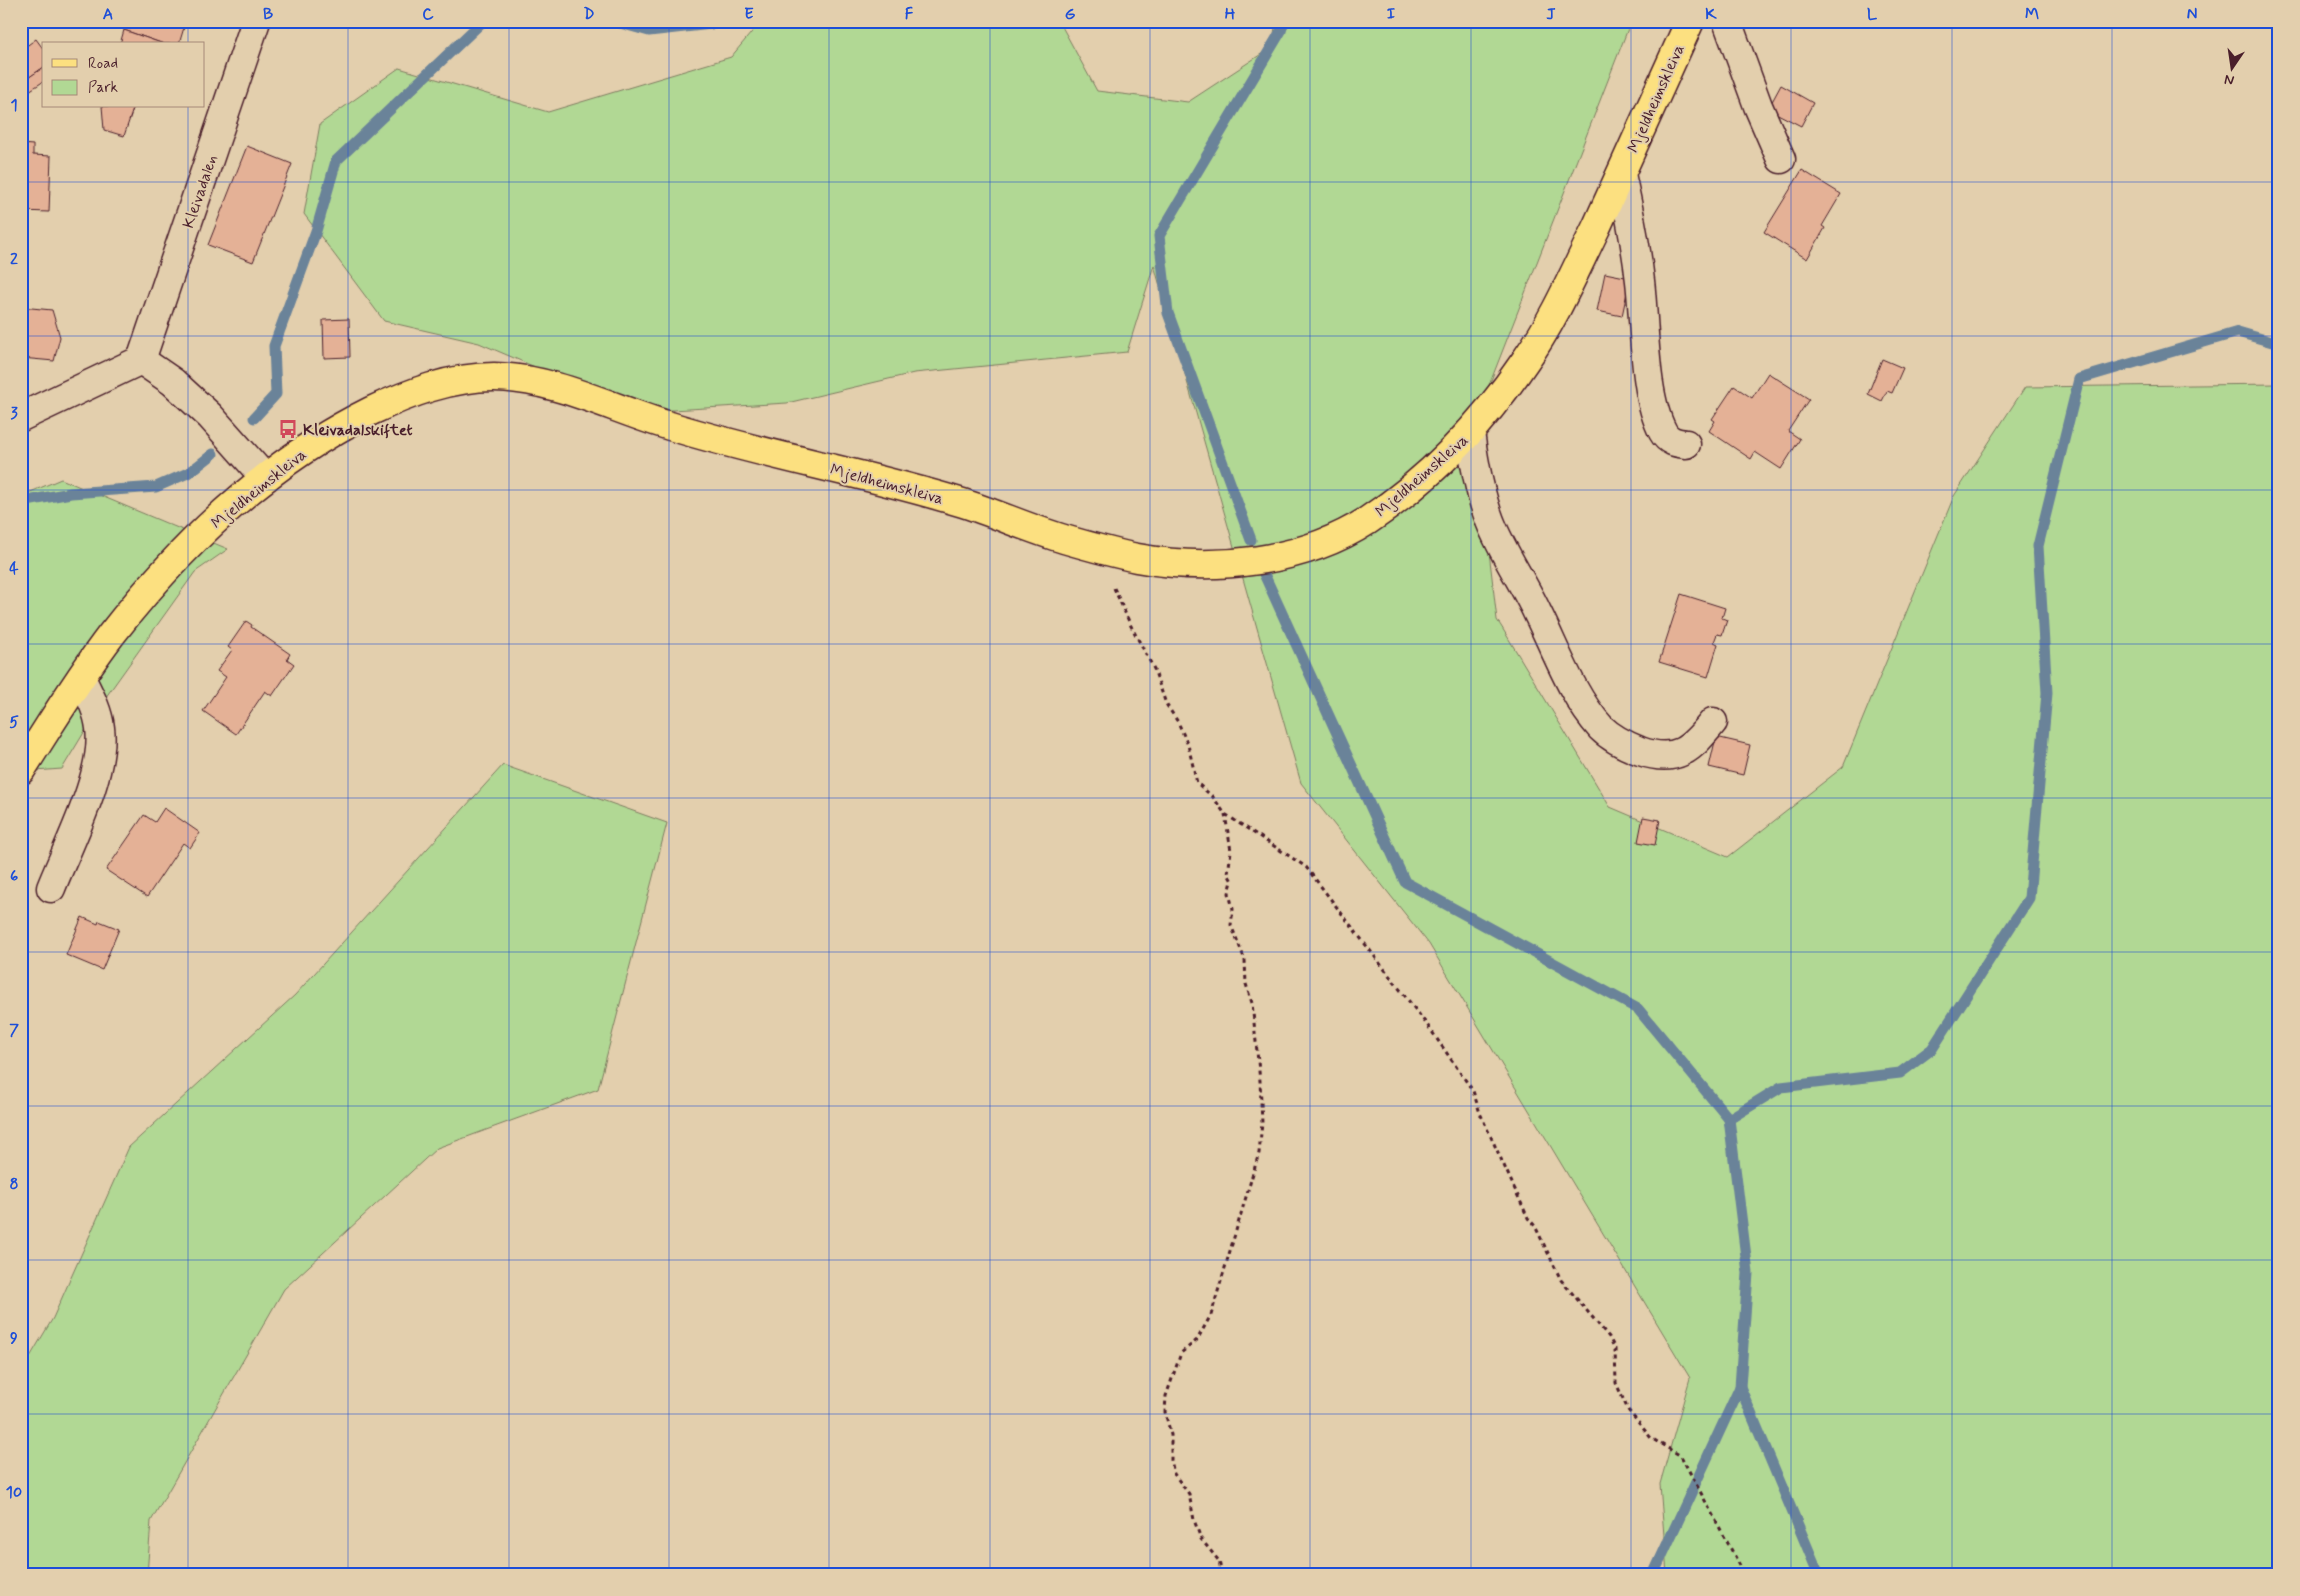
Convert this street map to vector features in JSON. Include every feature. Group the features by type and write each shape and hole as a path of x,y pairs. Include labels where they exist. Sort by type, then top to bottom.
{"main road":[{"name":"Mjeldheimskleiva","path":"21,770 111,635 216,520 265,478 339,427 418,390 458,381 492,377 526,380 563,390 671,426 966,504 1035,530 1139,558 1211,564 1273,557 1336,538 1397,499 1470,432 1502,393 1532,351 1553,314 1621,174 1690,21"}],"street":[{"name":"Kleivadalen","path":"141,360 256,21"},
{"path":"1727,21 1758,106 1781,159"},
{"path":"1621,174 1631,221 1640,282 1653,405 1664,433 1670,440 1686,444"},
{"path":"21,417 141,360 173,382 204,411 265,478"},
{"path":"1470,432 1475,469 1490,522 1533,603 1575,690 1602,729 1627,746 1654,756 1675,756 1695,743 1713,722"},
{"path":"51,888 100,764 100,728 92,700 81,678"}],"path":[{"path":"1094,547 1131,626 1154,669 1166,704 1178,722 1188,745 1197,783 1226,814 1306,867 1428,1026 1473,1092 1480,1114 1528,1218 1535,1226 1561,1280 1609,1337 1616,1349 1616,1383 1628,1410 1651,1438 1681,1456 1745,1575"},
{"path":"1222,1575 1219,1561 1201,1539 1194,1520 1189,1494 1174,1474 1171,1460 1171,1435 1165,1412 1166,1396 1181,1353 1197,1340 1211,1315 1260,1153 1262,1122 1260,1081 1252,1003 1246,984 1245,960 1232,925 1233,909 1229,893 1232,881 1228,874 1231,851 1226,814"}],"green space":[{"path":"761,21 1059,21 1097,91 1188,102 1272,47 1276,21 1631,21 1474,424 1497,620 1610,807 1728,857 1843,767 1954,496 2025,387 2279,384 2279,1575 1667,1575 1660,1484 1690,1378 1429,944 1301,783 1154,265 1127,352 914,373 787,403 640,412 479,343 384,321 304,214 320,124 399,68 548,112 731,57"},
{"path":"61,479 228,549 195,572 103,701 62,769 21,772 21,496"},
{"path":"503,765 667,823 598,1089 437,1148 284,1289 151,1521 147,1575 21,1575 21,1372 53,1318 129,1147 295,995"}],"building":[{"path":"127,21 186,21 180,42 158,42 124,30"},
{"path":"124,30 158,42 121,42"},
{"path":"36,39 42,47 42,68 21,83 21,50"},
{"path":"42,68 42,82 29,91 22,82"},
{"path":"1781,85 1813,103 1801,126 1768,109"},
{"path":"102,108 133,108 124,136 104,130"},
{"path":"21,144 33,145 33,155 51,156 49,212 21,211"},
{"path":"247,146 292,164 253,262 208,245"},
{"path":"1802,170 1841,194 1822,226 1825,228 1807,259 1764,232"},
{"path":"1605,273 1630,278 1622,316 1597,311"},
{"path":"21,307 52,310 60,337 54,361 21,358"},
{"path":"349,319 350,357 324,358 323,320"},
{"path":"1882,359 1903,368 1892,393 1887,391 1882,401 1868,394"},
{"path":"1768,373 1809,399 1788,431 1800,439 1781,469 1755,452 1751,459 1709,431 1715,421 1712,419 1734,386 1752,398"},
{"path":"1681,594 1725,608 1722,618 1727,620 1722,635 1717,634 1714,642 1718,644 1708,677 1659,662"},
{"path":"246,621 252,625 251,627 290,654 287,659 294,664 272,696 265,691 236,734 203,711 226,677 217,671 232,650 228,647"},
{"path":"1716,737 1750,745 1743,775 1709,767"},
{"path":"164,808 200,833 190,848 183,843 147,897 106,870 144,815 155,822"},
{"path":"1643,817 1660,820 1655,845 1638,842"},
{"path":"82,917 98,924 99,921 119,929 102,970 66,955"}],"waterway":[{"path":"254,418 276,394 274,346 316,231 336,161 483,21"},
{"path":"613,21 649,31 738,21"},
{"path":"1251,540 1168,313 1159,236 1281,31 1284,21"},
{"path":"1264,574 1405,882 1638,1009 1729,1119 1781,1087 1900,1073 1932,1049 2029,898 2047,693 2038,546 2079,379 2238,332 2279,344"},
{"path":"21,502 71,493 156,487 190,472 213,454"},
{"path":"1729,1119 1748,1273 1740,1387 1819,1575"},
{"path":"1653,1575 1740,1387"}],"place":[{"name":"Kleivadalskiftet","path":"288,429"}]}
